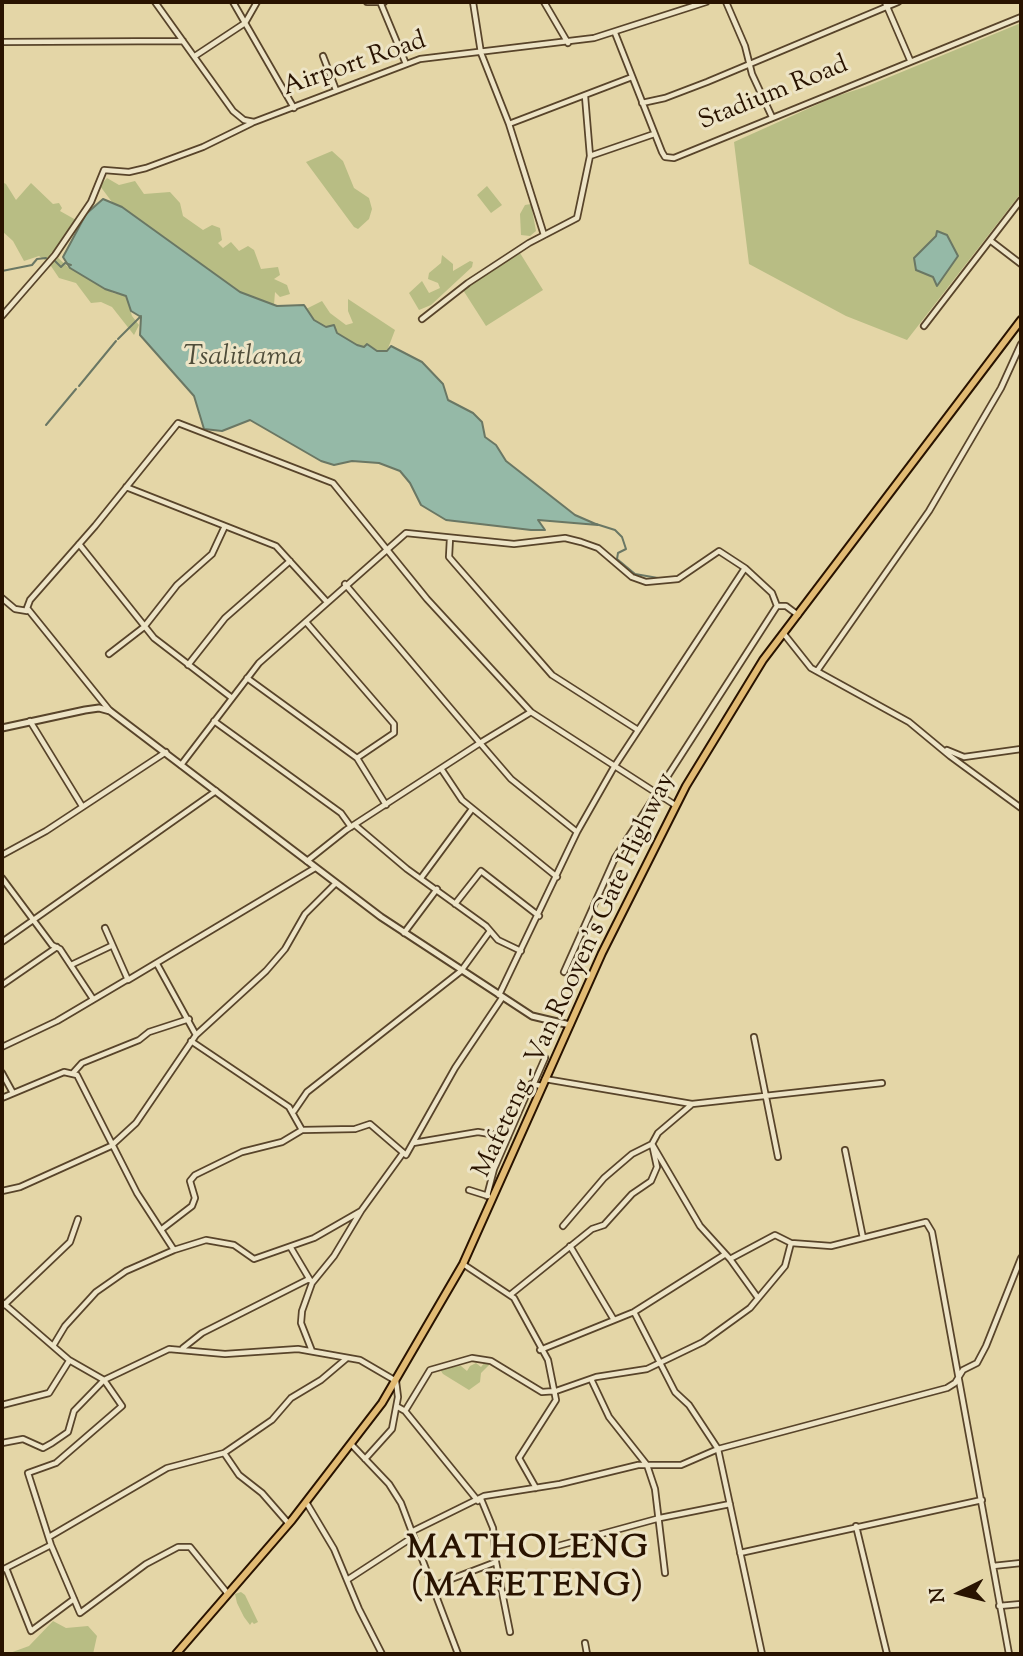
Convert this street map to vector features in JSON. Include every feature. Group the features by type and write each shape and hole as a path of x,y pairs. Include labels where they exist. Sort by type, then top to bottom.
{"main road":[{"name":"Mafeteng - Van Rooyen's Gate Highway","path":"176,1654 289,1524 396,1381 463,1264 490,1197 675,805 723,722 797,615 1021,320"}],"street":[{"name":"Airport Road","path":"155,2 233,111 244,120 254,122 420,59 568,43 615,33 706,2"},
{"path":"233,2 294,108"},
{"path":"195,56 245,23 257,2"},
{"path":"367,2 383,3 405,64"},
{"path":"473,2 481,52 509,124 544,235"},
{"path":"544,2 568,43"},
{"path":"726,2 772,117"},
{"path":"642,103 665,98 886,4 898,2"},
{"path":"886,4 910,60"},
{"name":"Stadium Road","path":"615,33 654,134 665,157 674,158 1021,17"},
{"path":"2,42 183,41"},
{"path":"323,56 336,90"},
{"path":"509,124 632,77"},
{"path":"422,319 468,283 544,235 577,218 590,156 585,96"},
{"path":"2,316 55,255 91,202 104,170 129,172 153,166 254,122"},
{"path":"590,156 654,134"},
{"path":"924,326 1021,200"},
{"path":"991,240 1021,264"},
{"path":"817,671 929,511 1001,388 1021,344"},
{"path":"27,611 30,600 178,424 332,483 386,550 531,712 675,805"},
{"path":"126,487 276,545 327,602"},
{"path":"109,654 144,627 177,585 212,554 225,526"},
{"path":"181,765 247,678 345,584 406,533 514,544 565,538 598,548 632,577 646,582 678,579 716,551 745,568 772,593 777,606"},
{"path":"450,538 449,557 454,564 552,675 638,730"},
{"path":"79,544 144,627 232,698"},
{"path":"188,665 225,618 290,560"},
{"path":"162,1229 192,1206 195,1198 190,1181 195,1175 242,1152 282,1142 302,1130 355,1129 370,1124 406,1155 455,1068 492,1018 577,832 614,767 745,568"},
{"path":"345,584 511,779 577,832"},
{"path":"2,598 15,609 27,611 110,711 315,868 404,933 500,997 532,1016 570,1025"},
{"path":"777,606 786,606 797,615"},
{"path":"564,972 610,869 655,794 777,606"},
{"path":"306,622 394,724 394,733 357,758"},
{"path":"784,634 811,668 909,722 1021,808"},
{"path":"247,678 357,758 386,805"},
{"path":"2,728 99,708 110,711"},
{"path":"307,861 353,826 531,712"},
{"path":"30,721 82,806"},
{"path":"214,721 304,784 498,940 521,951"},
{"path":"945,750 964,757 1021,749"},
{"path":"2,855 46,831 166,752"},
{"path":"442,770 462,800 557,877"},
{"path":"2,942 216,791"},
{"path":"421,878 472,809"},
{"path":"2,1047 57,1021 157,964 315,868"},
{"path":"455,904 481,871 539,916"},
{"path":"2,878 71,965 93,999"},
{"path":"2,1191 20,1187 111,1146 135,1123 196,1035 266,971 285,949 305,914 336,883"},
{"path":"404,933 437,889"},
{"path":"105,928 128,979"},
{"path":"294,1111 307,1092 461,971 490,931"},
{"path":"71,965 111,946"},
{"path":"2,985 57,947"},
{"path":"157,964 196,1035"},
{"path":"73,1073 82,1063 139,1040 149,1032 189,1019"},
{"path":"754,1037 778,1157"},
{"path":"191,1041 294,1111 302,1130"},
{"path":"469,1190 490,1197 508,1138 545,1058"},
{"path":"2,1098 64,1072 73,1073 87,1093 111,1146 174,1250"},
{"path":"2,1073 13,1093"},
{"path":"533,1084 544,1083 692,1104 882,1083"},
{"path":"510,1295 570,1246 604,1225 632,1194 651,1181 657,1167 652,1144 657,1133 692,1104"},
{"path":"412,1143 478,1132 508,1138"},
{"path":"564,1226 604,1178 632,1154 652,1144"},
{"path":"652,1144 680,1196 758,1298"},
{"path":"845,1150 863,1238"},
{"path":"183,1349 202,1333 311,1281 334,1256 361,1211 403,1153"},
{"path":"53,1346 65,1326 96,1292 126,1272 174,1250 206,1240 234,1245 254,1259 291,1248 361,1211"},
{"path":"78,1219 70,1242 3,1304 69,1360 104,1380 122,1406 56,1463 28,1473 51,1545 79,1613 146,1564 178,1547 190,1547 229,1595"},
{"path":"730,1259 775,1235 791,1243 831,1246 926,1222 932,1232 1009,1654"},
{"path":"405,1411 430,1370 472,1358 491,1361 542,1392 556,1391 590,1379 646,1369 660,1363 703,1342 750,1308 785,1266 791,1243"},
{"path":"570,1246 614,1320"},
{"path":"291,1248 311,1281 301,1323 312,1351"},
{"path":"540,1350 634,1312 724,1255"},
{"path":"346,1580 412,1534 479,1500 647,1465 681,1465 718,1449 947,1388 977,1363 1021,1258"},
{"path":"463,1264 510,1295 548,1360 556,1400 519,1458 536,1488"},
{"path":"634,1312 675,1392 689,1405 718,1449 762,1654"},
{"path":"2,1443 23,1439 43,1448 52,1443 68,1432 74,1411 104,1380 169,1349 225,1354 277,1350 312,1351 360,1360 396,1381 398,1407 392,1429 365,1458"},
{"path":"49,1537 167,1468 223,1453 272,1420 291,1398 321,1380 348,1357"},
{"path":"2,1405 49,1393 69,1360"},
{"path":"590,1379 609,1417 647,1465 660,1518 665,1573"},
{"path":"398,1407 405,1411 479,1500 493,1528 496,1562 510,1632"},
{"path":"351,1444 389,1484 401,1503 458,1654"},
{"path":"223,1453 239,1475 262,1493 289,1524"},
{"path":"740,1553 982,1500"},
{"path":"306,1502 334,1549 382,1654"},
{"path":"554,1547 660,1518 730,1504"},
{"path":"856,1526 887,1654"},
{"path":"51,1545 4,1569 32,1631 74,1599"},
{"path":"433,1586 496,1562"},
{"path":"993,1566 1021,1563"},
{"path":"999,1606 1021,1604"},
{"path":"584,1643 587,1654"}],"green space":[{"path":"1021,23 1021,193 907,340 846,316 749,264 734,142 834,97 865,87"},
{"path":"332,151 343,161 354,188 369,198 372,209 369,219 358,229 306,162"},
{"path":"107,178 119,185 135,181 144,194 170,192 180,203 183,216 203,230 212,225 220,228 222,240 218,243 223,248 231,242 239,251 248,246 254,250 261,269 278,267 280,275 274,279 287,285 290,294 280,297 275,292 274,305 240,292 112,202 100,186"},
{"path":"2,182 16,200 31,183 53,204 59,203 62,208 60,211 76,220 55,255 68,267 113,293 126,296 132,316 139,325 134,335 112,307 101,302 91,303 76,283 59,278 49,263 39,256 24,261 13,241 2,231"},
{"path":"487,186 502,205 491,213 477,195"},
{"path":"531,204 536,231 530,236 521,235 520,214 525,205"},
{"path":"520,253 543,290 486,326 463,290"},
{"path":"442,255 453,264 453,271 470,261 473,262 472,267 431,305 419,310 409,293 422,281 429,293 440,288 438,283 428,279 429,273 441,263"},
{"path":"348,299 395,330 387,351 357,345 314,320 306,309 322,301 330,313 346,325 353,323 348,311"},
{"path":"485,1362 490,1364 481,1373 480,1382 469,1390 443,1374 439,1368 461,1366 467,1371 476,1363 481,1367"},
{"path":"241,1592 258,1622 254,1624 252,1622 250,1625 237,1603 235,1594"},
{"path":"53,1621 66,1628 88,1626 97,1636 93,1654 7,1654 29,1646"}],"water":[{"name":"Tsalitlama","path":"103,199 122,207 240,292 277,306 304,305 314,320 326,327 334,325 337,333 357,345 364,347 367,344 377,351 387,351 391,346 422,362 443,384 448,400 473,413 482,422 485,437 496,445 506,461 575,515 598,525 538,520 545,530 531,530 446,520 421,505 410,483 400,471 379,463 352,461 334,465 321,461 250,420 222,431 204,429 194,396 140,335 141,317 131,311 126,296 105,289 70,268 63,257 86,214"},
{"path":"937,231 947,235 958,256 937,286 933,277 916,270 914,258 936,236"}],"waterway":[{"path":"2,271 32,265 37,259 46,258"},
{"path":"55,261 61,267 65,263 71,265"},
{"path":"118,339 141,316"},
{"path":"79,386 116,341"},
{"path":"46,425 76,389"},
{"path":"596,524 615,530 622,537 626,549 618,553 617,559 635,574 658,578"}],"district":[{"name":"MATHOLENG (MAFETENG)","path":"528,1570"}]}
